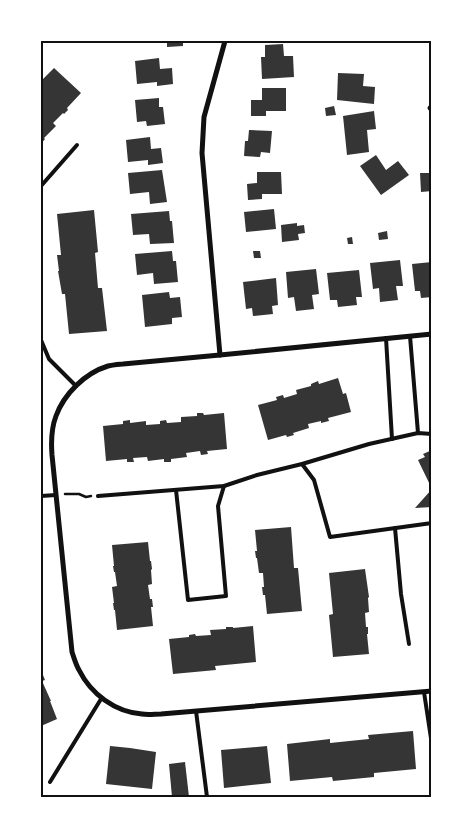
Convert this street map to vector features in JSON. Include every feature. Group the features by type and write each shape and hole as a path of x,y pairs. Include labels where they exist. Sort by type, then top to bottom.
{"street":[{"path":"220,355 202,153 204,117 225,41"},
{"path":"432,334 108,366 92,373 76,386 63,402 56,417 51,437 72,652 79,670 90,688 102,699 119,708 140,714 162,714 432,691"}],"lane":[{"path":"41,186 77,145"},
{"path":"410,336 418,433"},
{"path":"386,338 392,439"},
{"path":"41,340 49,359 76,386"},
{"path":"98,496 224,486 256,475 302,464 369,444 418,433 432,434"},
{"path":"302,464 314,480 330,537 432,523"},
{"path":"176,490 188,600 226,596 218,506 224,486"},
{"path":"41,496 56,495"},
{"path":"395,528 401,594 409,644"},
{"path":"424,692 432,746"},
{"path":"50,782 102,699"},
{"path":"196,711 208,797"}],"path":[{"path":"56,495 79,494 86,497 98,496"}],"building":[{"path":"167,41 183,41 183,46 167,47"},
{"path":"283,44 284,56 293,56 294,77 262,79 261,57 265,57 265,45"},
{"path":"159,58 160,69 172,68 173,84 157,86 157,82 137,84 135,61"},
{"path":"54,68 81,93 67,108 68,110 53,123 56,126 44,138 41,144 41,81"},
{"path":"338,73 364,74 363,86 375,87 374,104 337,100"},
{"path":"262,88 286,88 286,111 266,111 266,116 251,116 251,100 262,100"},
{"path":"159,98 159,107 163,107 165,124 147,126 146,121 137,122 135,100"},
{"path":"334,106 336,115 326,116 325,108"},
{"path":"374,111 376,129 367,130 369,152 347,155 343,116"},
{"path":"249,130 272,131 270,153 261,152 260,157 244,156 245,141 248,141"},
{"path":"150,137 151,149 161,148 163,163 148,165 148,160 128,162 126,140"},
{"path":"376,155 386,170 398,161 409,175 381,195 360,166"},
{"path":"162,170 167,202 150,204 149,192 130,194 128,173"},
{"path":"257,172 281,172 282,194 262,194 262,199 248,200 247,184 257,183"},
{"path":"420,173 432,173 432,191 421,192"},
{"path":"274,209 276,229 246,232 244,212"},
{"path":"94,210 98,252 95,253 98,288 102,288 107,331 69,334 65,294 62,294 58,271 57,255 61,255 57,214"},
{"path":"169,211 174,243 150,244 149,234 133,235 131,214"},
{"path":"297,223 297,226 304,225 305,233 298,234 299,240 282,242 281,225"},
{"path":"387,231 388,239 379,240 378,233"},
{"path":"352,237 353,244 348,244 347,238"},
{"path":"172,251 173,261 176,261 178,282 154,284 153,273 137,275 135,254"},
{"path":"253,251 260,251 261,258 254,258"},
{"path":"400,260 403,286 396,286 398,300 380,302 379,288 373,289 370,263"},
{"path":"432,262 432,297 421,298 420,291 415,291 412,264"},
{"path":"316,269 319,294 312,295 314,309 296,311 294,297 288,298 286,272"},
{"path":"359,270 362,297 356,297 357,305 338,307 337,300 330,300 327,273"},
{"path":"276,278 278,305 272,306 273,314 253,316 252,308 246,309 243,282"},
{"path":"169,292 170,298 180,297 182,317 172,318 172,324 145,327 142,295"},
{"path":"338,378 343,394 346,393 351,412 328,418 329,421 308,424 309,428 293,433 294,435 287,437 286,435 268,440 258,405 277,400 276,397 283,395 284,398 297,394 296,390 311,386 311,384 318,381 319,384"},
{"path":"197,413 203,413 204,415 224,413 227,449 207,451 208,454 201,455 200,451 186,453 187,457 171,459 171,462 164,462 164,459 148,461 147,457 133,458 134,462 127,462 127,459 106,461 103,426 123,424 123,421 130,420 130,423 146,421 146,425 160,424 160,421 166,420 167,423 181,422 181,417 197,416"},
{"path":"432,450 432,489 418,460 425,457 423,454"},
{"path":"432,489 432,507 415,508"},
{"path":"291,527 294,568 298,568 302,611 267,614 262,587 264,587 263,573 259,573 255,551 257,551 255,530"},
{"path":"148,542 152,584 148,585 153,607 151,607 153,626 117,630 112,587 117,586 113,566 112,545"},
{"path":"365,569 369,597 369,612 365,613 366,627 368,627 369,654 333,657 329,615 333,614 329,573"},
{"path":"253,626 256,662 215,666 216,670 173,674 169,639 189,637 189,635 195,634 196,636 211,635 210,630 226,629 226,627"},
{"path":"41,670 45,680 42,681 57,719 41,726"},
{"path":"413,731 416,769 374,773 374,777 333,781 332,777 290,781 287,744 330,739 330,743 369,739 368,735"},
{"path":"110,746 156,752 152,789 106,784"},
{"path":"267,746 271,783 224,788 221,750"},
{"path":"185,762 189,797 172,797 169,764"}]}
